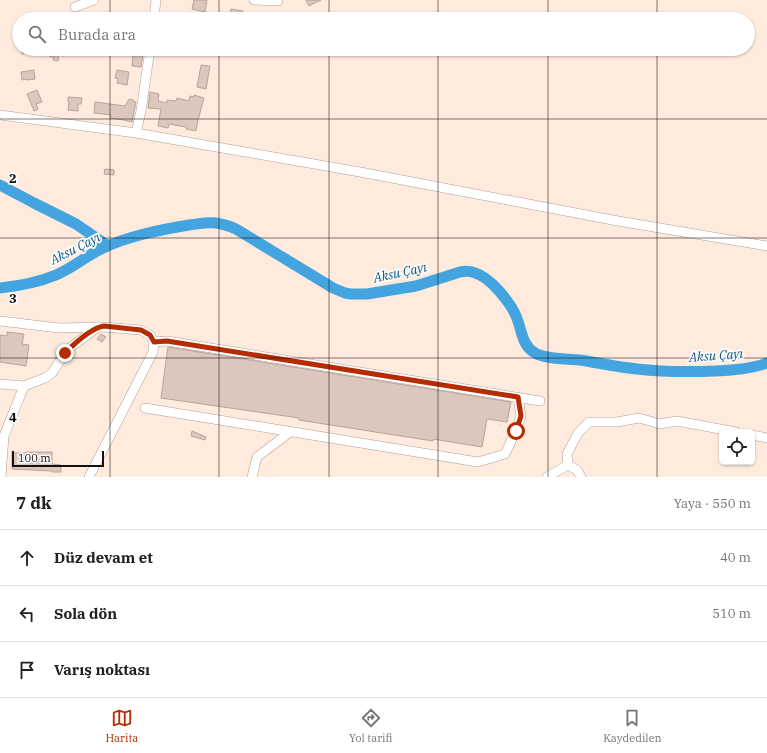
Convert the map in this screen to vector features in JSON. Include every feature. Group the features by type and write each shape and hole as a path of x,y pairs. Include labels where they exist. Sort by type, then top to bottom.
{"street":[{"path":"75,7 94,0"},
{"path":"155,12 156,0"},
{"path":"254,0 278,1"},
{"path":"136,133 141,111 149,56"},
{"path":"0,115 136,133 360,172 618,221 767,246"},
{"path":"0,321 59,328 104,326 141,330 150,335 154,342 153,352 89,477"},
{"path":"0,384 24,386 45,378 52,373 71,346 98,327"},
{"path":"154,342 167,341 540,401"},
{"path":"1,477 4,436 24,386"},
{"path":"145,408 478,462 505,454 516,431 521,416 518,397"},
{"path":"568,465 567,454 578,433 589,422 617,422 639,418 660,424 677,421 720,429"},
{"path":"252,477 257,457 290,432"},
{"path":"755,436 767,438"},
{"path":"547,477 568,465"},
{"path":"568,465 577,470 581,477"}],"building":[{"path":"194,0 207,0 205,12 192,9"},
{"path":"306,0 321,0 309,6"},
{"path":"231,9 243,11 243,12 231,12"},
{"path":"59,56 58,61 53,60 54,57 50,57"},
{"path":"133,56 142,56 141,67 132,66"},
{"path":"201,65 210,66 206,89 197,87"},
{"path":"34,70 35,79 22,80 21,72"},
{"path":"117,70 129,72 127,85 117,83 118,79 115,78"},
{"path":"37,90 42,102 36,104 38,109 34,111 27,94"},
{"path":"150,92 159,94 158,101 167,103 167,100 176,101 177,98 189,101 190,96 194,97 194,95 204,98 196,131 186,129 186,127 169,124 168,128 158,126 161,109 148,108"},
{"path":"68,97 82,98 81,104 78,104 78,111 68,110"},
{"path":"129,99 136,102 132,122 110,118 111,115 94,113 95,102 125,106"},
{"path":"105,169 114,170 114,175 104,174"},
{"path":"7,332 24,334 22,344 29,345 26,366 0,362 0,335 7,336"},
{"path":"101,334 106,337 102,342 97,339"},
{"path":"168,347 511,402 507,422 487,419 482,447 433,439 433,441 299,420 299,418 161,398"},
{"path":"192,431 206,437 205,440 191,436"},
{"path":"52,452 52,464 61,465 61,472 12,469 12,453"}],"waterway":[{"path":"0,185 76,224 108,246"},
{"name":"Aksu Çayı","path":"0,288 43,280 68,269 89,255 111,244 133,237 155,231 189,225 216,223 236,229 333,288 345,293 367,294 416,286 460,272 468,271 481,275 487,279 504,297 516,316 522,336 527,346 530,350 539,355 630,368 667,371 696,372 729,370 749,368 767,363"}],"route":[{"path":"65,353 71,346 98,327 104,326 141,330 150,335 154,342 167,341 518,397 521,416 516,431"}]}
